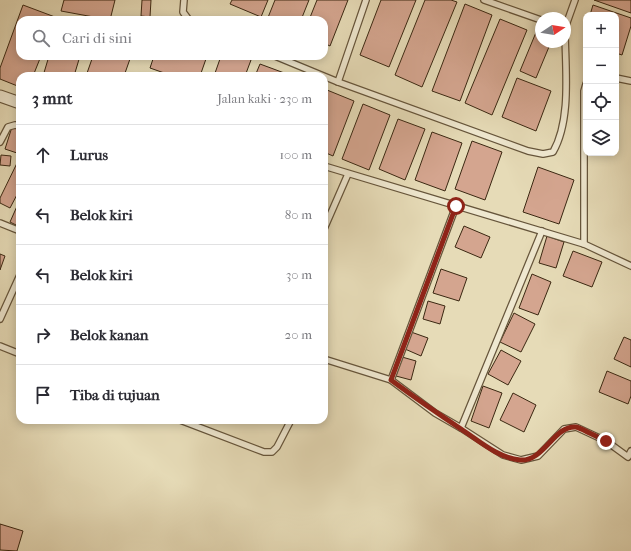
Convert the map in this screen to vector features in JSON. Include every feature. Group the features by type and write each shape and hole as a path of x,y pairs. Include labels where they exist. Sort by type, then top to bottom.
{"street":[{"path":"0,96 16,102"}],"lane":[{"path":"184,0 183,12 186,16"},
{"path":"338,82 366,0"},
{"path":"484,0 535,18"},
{"path":"571,12 575,0"},
{"path":"328,78 528,151 543,154 553,152 563,127 566,99 565,48"},
{"path":"286,60 314,72"},
{"path":"619,79 631,81"},
{"path":"584,120 584,244"},
{"path":"0,142 8,127 16,126"},
{"path":"328,167 584,244 631,266"},
{"path":"328,220 348,174"},
{"path":"391,380 456,206"},
{"path":"0,223 16,229"},
{"path":"461,428 542,231"},
{"path":"0,319 16,284"},
{"path":"0,346 16,352"},
{"path":"328,360 391,380 435,413 461,428 503,456 521,460 538,456 564,429 576,427 606,441 629,459 631,451"},
{"path":"190,424 264,452 272,452 277,447 289,424"}],"building":[{"path":"64,0 115,0 111,16 88,16 61,11"},
{"path":"142,0 151,0 150,16 141,16"},
{"path":"232,0 268,0 261,16 230,4"},
{"path":"275,0 309,0 303,16 269,16"},
{"path":"317,0 348,0 330,46 328,45 328,16 311,16"},
{"path":"381,0 416,0 389,67 360,55"},
{"path":"425,0 451,0 457,2 422,87 395,75"},
{"path":"594,0 631,0 631,13"},
{"path":"465,4 492,15 460,101 432,91"},
{"path":"23,5 52,16 19,16"},
{"path":"593,5 613,12 591,12"},
{"path":"619,14 631,18 631,26 622,55 619,54"},
{"path":"500,19 527,30 492,115 465,103"},
{"path":"16,24 16,60 39,60 35,72 16,72 16,85 0,79 0,68"},
{"path":"535,35 535,48 548,48 536,78 520,71"},
{"path":"48,60 79,60 75,72 44,72"},
{"path":"92,60 130,60 125,72 87,72"},
{"path":"153,60 206,60 201,72 161,72 150,68"},
{"path":"220,60 251,60 246,72 215,72"},
{"path":"260,64 282,72 257,72"},
{"path":"517,78 551,91 536,131 502,117"},
{"path":"328,90 354,101 333,156 328,154"},
{"path":"363,104 390,115 369,170 342,159"},
{"path":"398,119 425,129 405,180 379,169"},
{"path":"12,127 16,128 16,153 5,149"},
{"path":"432,132 462,143 445,191 415,180"},
{"path":"472,141 502,152 485,200 455,189"},
{"path":"1,155 11,156 10,166 0,165"},
{"path":"16,165 16,197 10,208 0,203 0,198"},
{"path":"538,167 574,180 559,224 523,212"},
{"path":"16,208 16,225 10,222"},
{"path":"464,226 490,237 481,258 455,247"},
{"path":"547,236 564,242 556,268 539,263"},
{"path":"573,251 602,262 592,287 563,276"},
{"path":"0,254 5,256 0,270"},
{"path":"441,269 467,278 459,301 433,293"},
{"path":"532,274 551,282 538,315 519,308"},
{"path":"428,301 445,306 440,324 423,319"},
{"path":"514,313 535,324 521,352 500,342"},
{"path":"411,332 428,338 421,356 405,349"},
{"path":"624,337 631,340 631,367 614,359"},
{"path":"501,350 521,361 508,385 488,374"},
{"path":"402,357 416,361 411,380 396,376"},
{"path":"607,371 631,381 631,396 628,404 599,392"},
{"path":"483,386 502,393 489,428 471,421"},
{"path":"513,393 536,405 524,432 500,420"},
{"path":"0,524 23,531 17,551 0,550"}],"route":[{"path":"456,206 391,380 435,413 461,428 503,456 521,460 538,456 564,429 576,427 606,441"}]}
